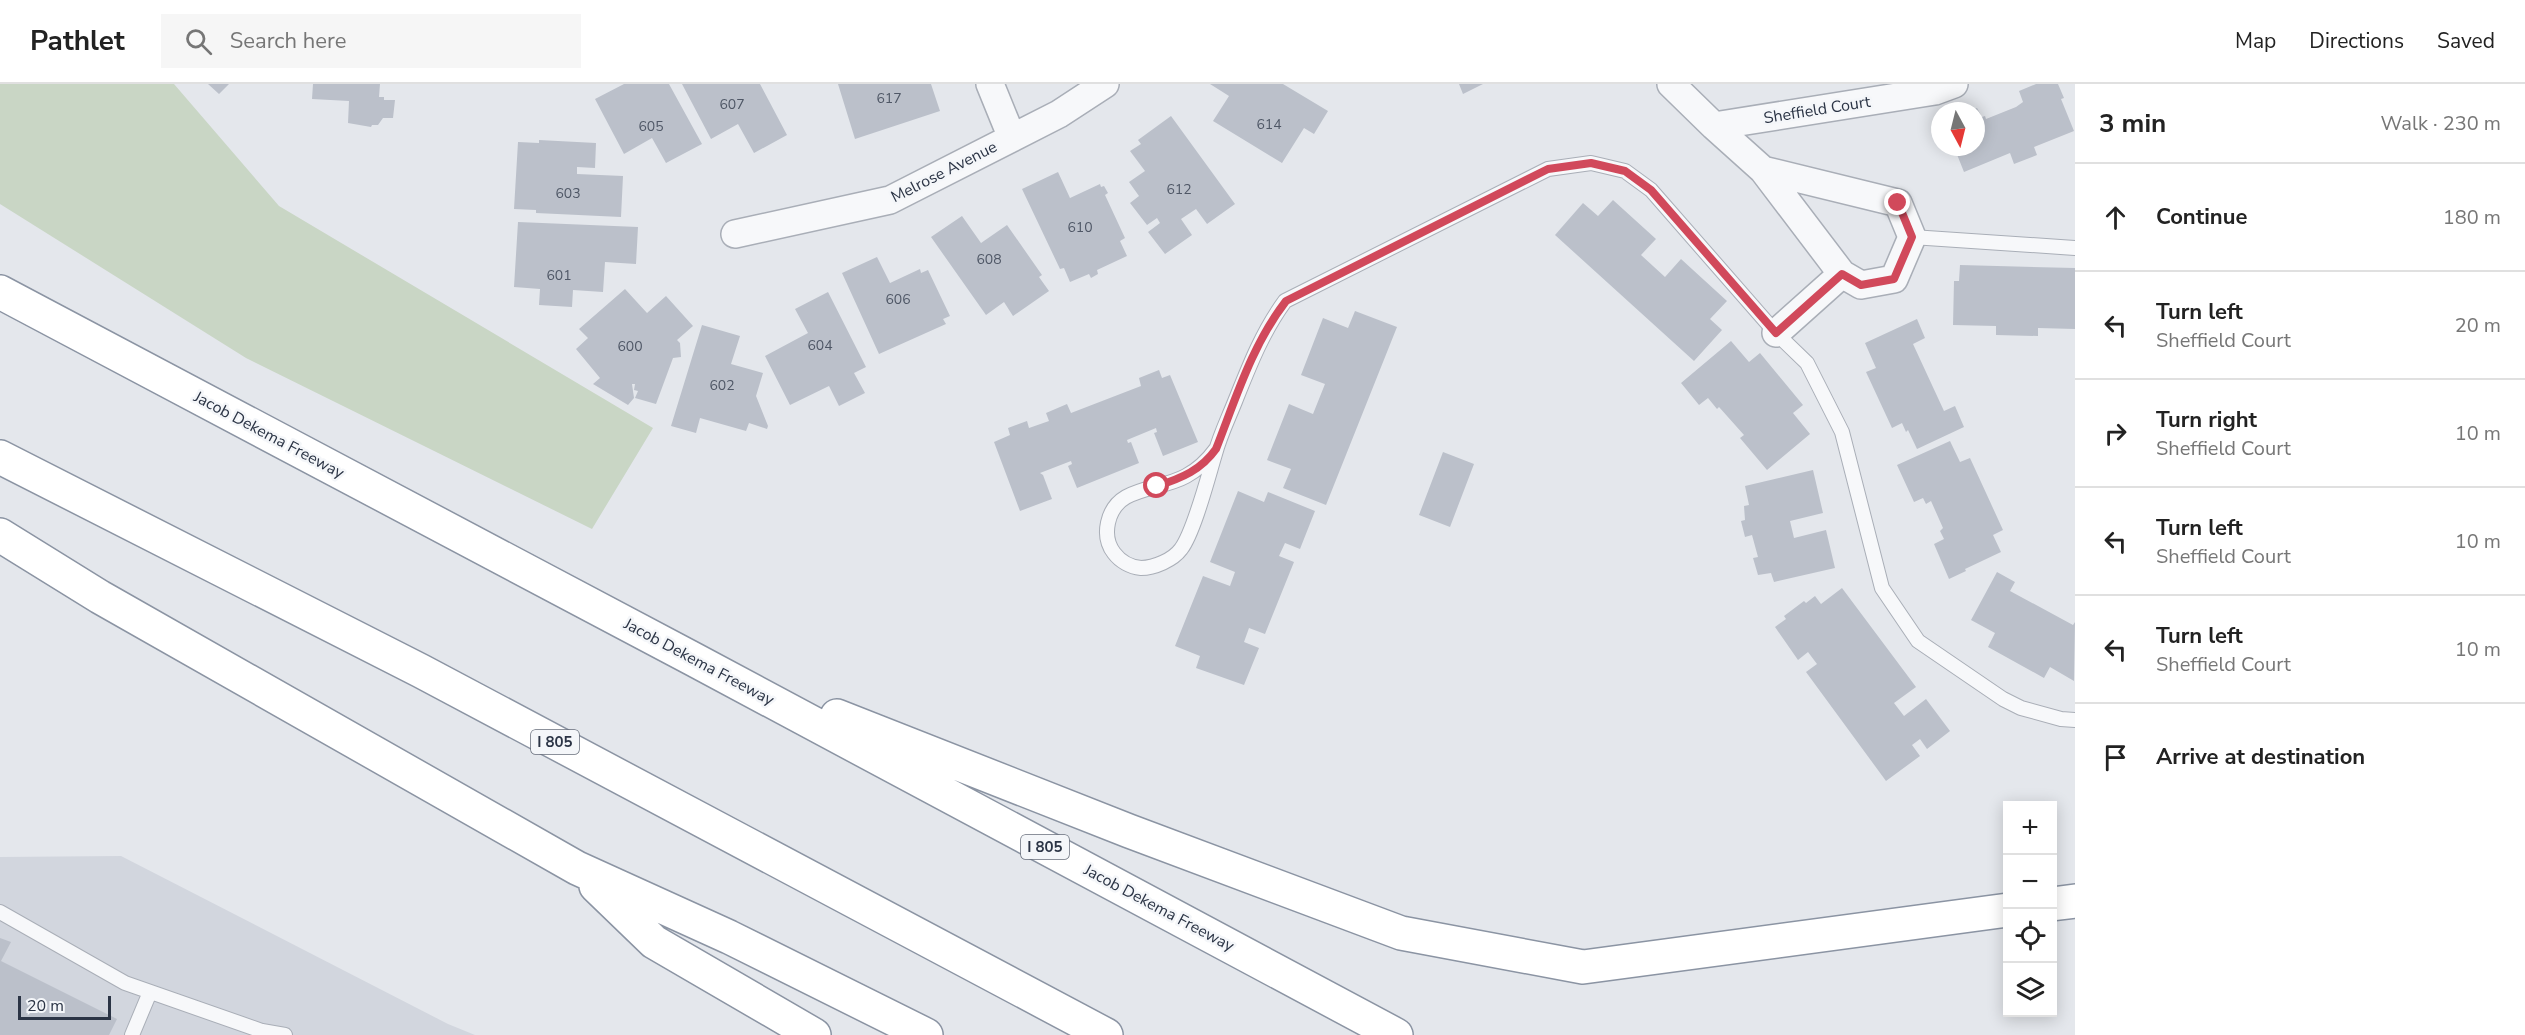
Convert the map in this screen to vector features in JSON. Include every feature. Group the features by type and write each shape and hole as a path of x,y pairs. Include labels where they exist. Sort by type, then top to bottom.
{"highway":[{"name":"Jacob Dekema Freeway","path":"0,292 1396,1035"},
{"name":"I 805","path":"0,457 421,671 1106,1035"},
{"path":"0,535 138,619 577,868 729,937 926,1035"},
{"path":"693,659 1129,831 1401,933 1583,967 2003,911"},
{"path":"577,868 654,942 814,1035"},
{"path":"2057,904 2075,902"}],"street":[{"path":"990,84 1012,138"},
{"name":"Melrose Avenue","path":"735,234 890,200 1059,114 1105,84"},
{"path":"1671,84 1763,170 1842,274 1861,285 1894,279 1912,237 1898,203 1763,170"},
{"name":"Sheffield Court","path":"1714,126 1935,91 1954,84"},
{"path":"1776,333 1842,274"}],"lane":[{"path":"1216,449 1207,462 1185,477 1124,498 1109,519 1106,529 1107,539 1117,558 1128,565 1139,568 1152,567 1181,549 1194,520 1216,449 1257,345 1268,325 1286,301 1548,169 1591,163 1625,171 1651,190 1776,333 1807,363 1842,432 1882,588 1918,641 2003,699 2021,708 2061,719 2075,720"},
{"path":"1912,237 2075,248"},
{"path":"0,912 125,983 252,1032 285,1035"},
{"path":"132,1035 150,992"}],"shaded area":[{"path":"121,856 448,1024 475,1035 0,1035 0,857"}],"green space":[{"path":"0,84 174,84 279,206 653,428 592,529 246,358 0,204"}],"building":[{"path":"208,84 229,84 219,94"},
{"path":"313,84 380,84 379,97 384,97 384,100 395,100 393,118 383,118 378,125 371,127 348,123 349,101 312,99"},
{"path":"624,84 669,84 702,144 666,163 652,138 624,154 595,99"},
{"path":"682,84 760,84 787,135 754,153 738,124 711,139"},
{"path":"838,84 931,84 940,111 855,139"},
{"path":"1210,84 1283,84 1328,111 1314,134 1304,128 1282,163 1213,121 1229,96"},
{"path":"1459,84 1483,84 1463,94"},
{"path":"2036,84 2058,84 2064,98 2061,99 2074,131 2034,147 2037,155 2014,164 2010,153 1964,172 1958,156 1985,156 1985,116 1986,119 2023,102 2019,91"},
{"path":"1171,116 1235,204 1207,224 1196,209 1181,219 1192,235 1165,254 1148,232 1160,223 1157,218 1147,225 1130,203 1139,196 1129,182 1145,171 1130,151 1141,144 1138,140"},
{"path":"539,140 596,143 595,168 577,167 577,174 623,176 621,217 536,213 536,210 514,209 518,142 539,143"},
{"path":"1058,172 1070,198 1100,184 1101,187 1104,186 1108,193 1105,195 1125,238 1120,241 1127,256 1097,270 1098,274 1091,278 1089,274 1070,282 1064,268 1060,269 1022,189"},
{"path":"1613,200 1656,239 1641,255 1665,277 1681,259 1727,301 1710,319 1722,330 1694,361 1555,235 1583,203 1598,216"},
{"path":"962,216 981,243 1007,225 1042,275 1039,277 1049,291 1013,316 1004,302 986,315 931,237"},
{"path":"518,222 638,227 636,264 605,262 603,292 573,290 572,307 539,305 540,289 514,287"},
{"path":"877,257 890,283 920,269 921,273 928,270 950,316 943,319 946,324 879,354 842,273"},
{"path":"1960,265 2075,268 2075,329 2038,328 2038,336 1996,335 1996,326 1953,325 1954,281 1959,281"},
{"path":"625,289 647,313 666,296 693,326 677,340 680,343 681,357 673,358 656,404 635,398 638,391 634,390 635,384 632,384 634,398 628,405 593,384 600,378 576,349 588,338 579,329"},
{"path":"828,292 866,367 854,373 865,393 839,406 829,386 790,405 765,356 808,333 795,309"},
{"path":"1355,311 1397,327 1326,505 1283,488 1291,469 1267,460 1289,404 1313,414 1325,384 1301,375 1323,318 1348,328"},
{"path":"1917,319 1925,338 1913,344 1944,411 1955,406 1964,427 1917,449 1902,423 1892,428 1866,372 1876,368 1865,343"},
{"path":"702,325 740,336 731,364 763,373 756,396 768,426 767,429 749,423 746,431 700,418 696,433 671,426"},
{"path":"1731,341 1749,362 1760,353 1803,405 1793,413 1810,434 1767,470 1740,438 1744,435 1719,407 1717,409 1708,398 1699,405 1681,383"},
{"path":"1159,370 1162,378 1170,375 1198,442 1163,456 1154,433 1157,432 1156,428 1127,440 1128,443 1131,442 1139,463 1077,488 1068,466 1072,464 1071,461 1040,473 1043,475 1052,499 1020,511 994,442 1010,435 1008,428 1027,421 1029,428 1049,421 1046,413 1067,404 1071,413 1141,386 1139,378"},
{"path":"1950,441 1960,462 1970,458 2003,530 1993,535 2001,552 1949,579 1934,544 1944,539 1940,531 1943,528 1931,501 1926,504 1923,498 1914,502 1897,465"},
{"path":"1443,452 1474,464 1450,527 1419,515"},
{"path":"1813,470 1823,513 1790,521 1794,538 1826,530 1835,568 1774,582 1771,573 1758,575 1753,558 1758,557 1752,535 1745,537 1741,521 1745,520 1744,506 1749,505 1745,486"},
{"path":"1238,491 1264,502 1268,492 1315,511 1300,549 1285,543 1279,556 1294,562 1265,634 1249,628 1244,642 1259,648 1244,685 1196,668 1200,656 1175,646 1203,576 1230,586 1235,572 1210,562"},
{"path":"1997,572 2015,582 2010,591 2073,625 2075,622 2074,681 2050,667 2044,678 1988,647 1995,633 1971,620"},
{"path":"1842,588 1916,687 1894,703 1904,716 1926,699 1950,731 1927,749 1920,739 1912,745 1920,756 1886,781 1806,672 1817,664 1808,652 1798,660 1775,627 1786,619 1784,616 1804,601 1806,603 1815,596 1821,604"},
{"path":"0,938 11,942 1,961 117,1019 109,1035 0,1035"}],"route":[{"path":"1157,486 1185,477 1207,462 1216,449 1257,345 1268,325 1286,301 1548,169 1591,163 1625,171 1651,190 1776,333 1842,274 1861,285 1894,279 1912,237 1898,203"}]}
